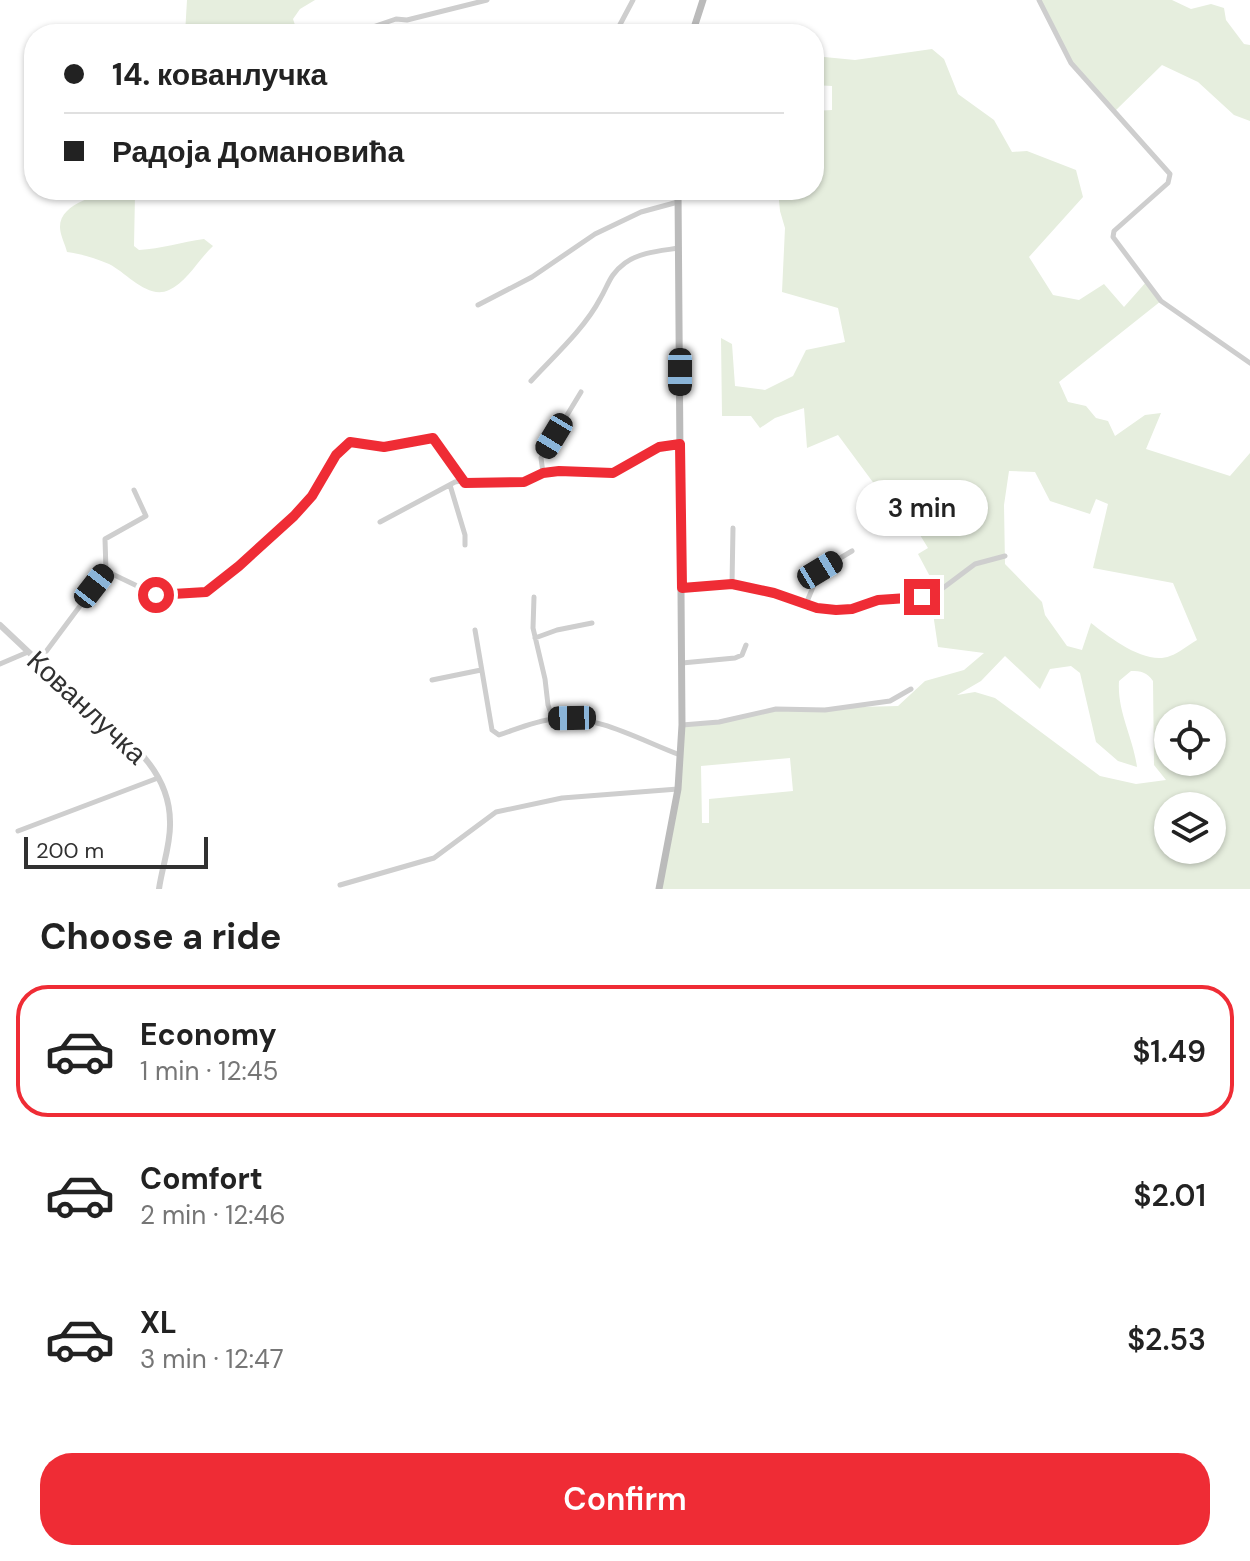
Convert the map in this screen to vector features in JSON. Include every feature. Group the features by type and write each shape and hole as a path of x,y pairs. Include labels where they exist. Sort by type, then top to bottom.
{"main road":[{"path":"695,24 703,0"},
{"path":"659,889 678,789 682,725 678,202"}],"street":[{"path":"381,24 487,0"},
{"path":"620,24 633,0"},
{"path":"1039,0 1071,63 1170,174 1168,183 1114,231 1113,237 1161,301 1250,363"},
{"path":"478,305 532,277 595,234 641,212 678,202"},
{"path":"531,381 569,340 600,299 607,282 624,263 641,255 679,248"},
{"path":"543,473 541,458 581,392"},
{"path":"106,571 156,595 206,592 294,516 312,496 336,455 350,442 384,447 433,438 462,481"},
{"path":"380,522 462,481 524,482 543,473 613,473 659,447 680,444"},
{"path":"450,485 465,535 465,545"},
{"path":"39,661 106,571 105,539 146,516 134,490"},
{"path":"732,584 733,528"},
{"path":"806,604 820,570 852,551"},
{"path":"682,588 732,584 806,604 836,610 852,609 878,600 922,597 943,588 975,564 1005,556"},
{"path":"534,597 532,617 535,638 553,719"},
{"path":"535,638 592,623"},
{"name":"Кованлучка","path":"0,625 133,743 158,778 171,823 159,889"},
{"path":"475,630 495,734 553,719 581,720 681,759"},
{"path":"682,663 735,658 742,655 746,645"},
{"path":"0,664 28,652"},
{"path":"432,680 481,670"},
{"path":"682,725 719,722 776,709 825,710 890,701 911,689"},
{"path":"18,831 158,778"},
{"path":"340,885 434,858 496,812 562,798 678,789"}],"green space":[{"path":"187,0 315,0 300,9 293,19 295,24 186,24"},
{"path":"1040,0 1172,0 1191,9 1211,4 1224,8 1226,20 1244,44 1250,45 1250,121 1234,115 1198,82 1162,65 1115,111 1071,63"},
{"path":"932,49 944,59 958,94 994,120 1012,152 1027,151 1076,170 1083,197 1029,257 1053,295 1079,300 1104,284 1124,307 1147,281 1161,301 1059,382 1068,402 1086,406 1096,418 1108,421 1115,436 1145,415 1161,413 1146,449 1230,476 1250,453 1250,889 659,889 670,832 682,725 719,722 776,709 898,706 925,681 964,670 984,653 938,647 934,620 935,586 918,554 928,548 901,504 892,508 838,435 807,448 804,408 775,418 760,428 751,416 722,416 721,338 732,344 735,386 765,390 793,376 806,350 845,342 838,308 782,292 785,228 779,200 824,200 824,110 832,110 832,86 824,86 824,57 855,60","holes":["1009,471 1035,472 1050,501 1090,514 1096,499 1108,504 1093,568 1173,583 1197,640 1170,656 1150,657 1128,648 1091,623 1082,650 1067,646 1045,615 1042,602 1005,564 1004,505","790,758 793,791 709,799 709,823 702,823 701,766"]},
{"path":"83,200 135,200 134,246 139,250 204,239 213,246 175,287 161,292 146,289 109,264 67,252 60,227 62,218"}],"route":[{"path":"156,595 206,592 239,566 312,496 336,455 350,442 384,447 433,438 465,483 524,482 543,473 559,471 613,473 659,447 680,444 682,588 732,584 774,593 817,608 836,610 852,609 878,600 922,597"}]}
